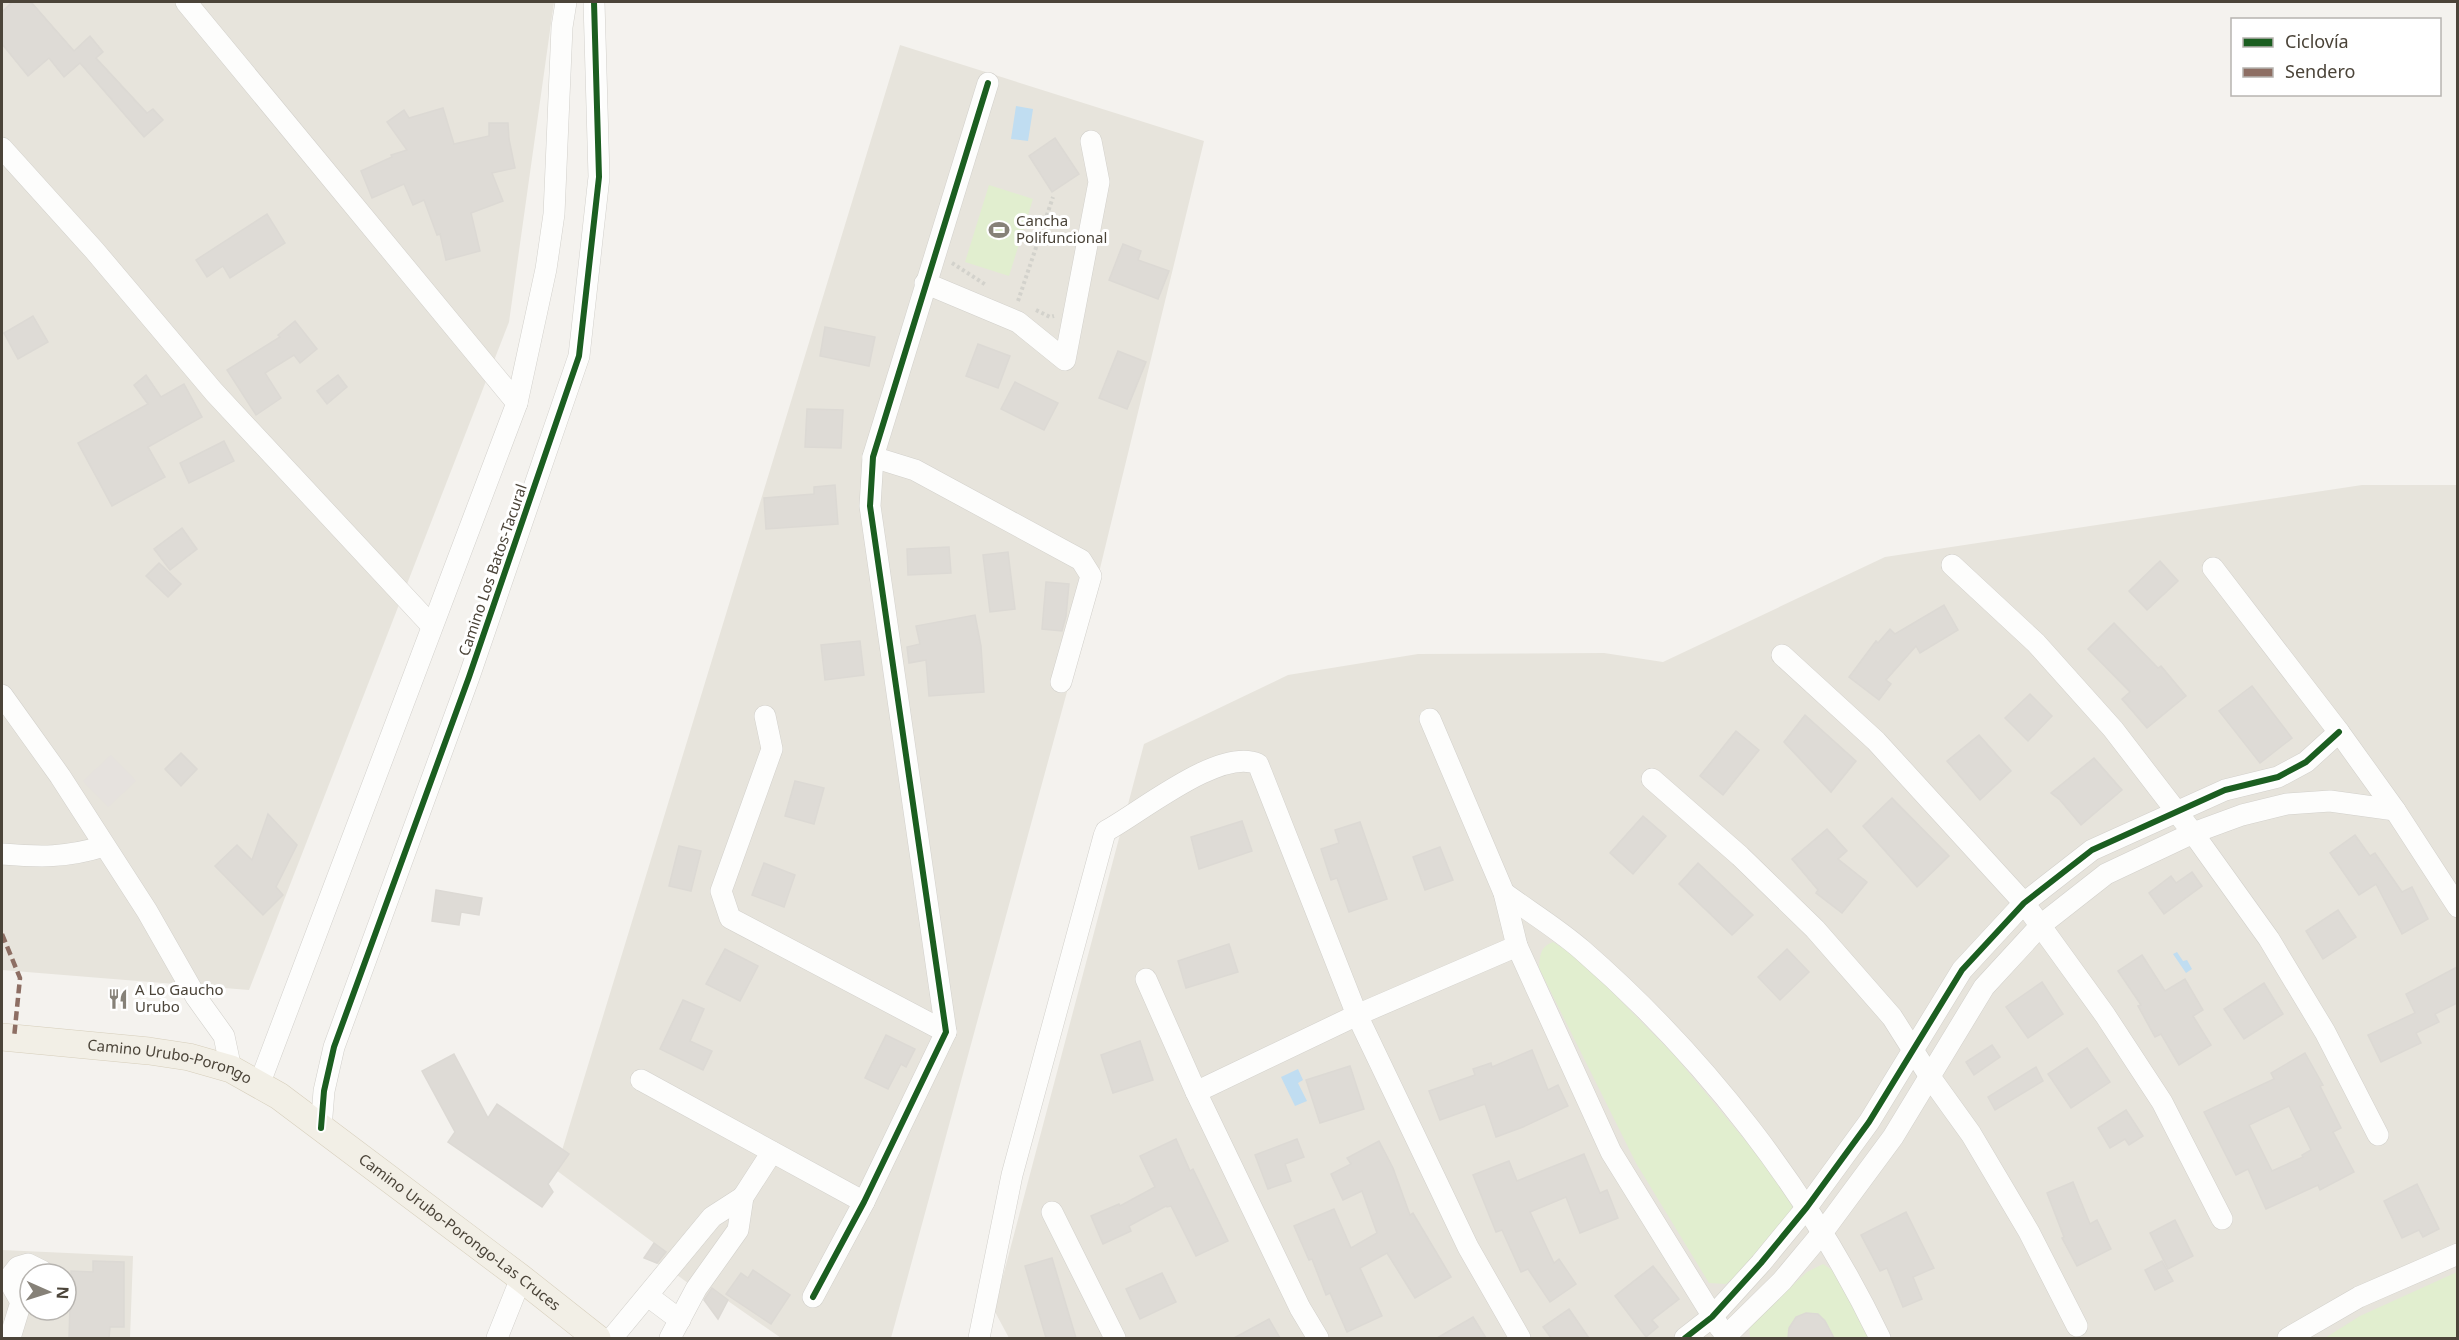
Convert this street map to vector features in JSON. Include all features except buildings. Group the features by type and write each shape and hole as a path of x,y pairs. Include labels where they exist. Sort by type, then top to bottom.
{"main road":[{"name":"Camino Urubo-Porongo","path":"2,1037 189,1057 231,1069 279,1096 321,1128"},
{"name":"Camino Urubo-Porongo-Las Cruces","path":"321,1128 597,1338"}],"street":[{"path":"186,2 517,403"},
{"path":"259,1085 517,403 546,269 554,214 562,27 566,2"},
{"name":"Camino Los Batos-Tacural","path":"321,1128 324,1091 334,1047 469,677 579,356 599,177 594,2"},
{"path":"813,1297 864,1202 946,1032 870,506 873,457 988,83"},
{"path":"925,283 1018,308 1065,360 1100,182 1091,141"},
{"path":"2,148 94,250 214,392 432,626"},
{"path":"873,457 915,470 1081,560 1091,576 1061,682"},
{"path":"1952,565 2036,643 2113,729 2193,833 2269,939 2325,1032 2379,1135"},
{"path":"2213,568 2339,732 2395,810 2457,907"},
{"path":"1782,656 1876,741 2024,903 2105,1015 2162,1102 2222,1219"},
{"path":"2,695 60,776 147,911 196,997 224,1036 231,1069"},
{"path":"765,716 772,748 721,891 730,918 946,1032"},
{"path":"1430,719 1504,893 1517,946 1611,1152 1726,1338 1782,1281 1822,1233 1893,1137 1984,987 2041,925 2106,874 2193,833 2242,815 2287,804 2330,801 2395,810"},
{"path":"1685,1338 1712,1317 1807,1207 1869,1122 1962,970 2024,903 2092,850 2225,790 2278,777 2306,762 2339,732"},
{"path":"980,1338 1012,1175 1106,831 1197,775 1224,762 1253,761 1258,764 1357,1015 1468,1247 1520,1338"},
{"path":"1652,779 1740,856 1815,929 1893,1017 1930,1077 1971,1134 2029,1232 2077,1326"},
{"path":"2,854 41,857 78,854 104,846"},
{"path":"1504,893 1581,949 1676,1041 1754,1134 1807,1207 1865,1307 1880,1338"},
{"path":"1196,1092 1357,1015 1517,946"},
{"path":"1146,979 1196,1092 1300,1308 1318,1338"},
{"path":"641,1080 864,1202"},
{"path":"648,1296 675,1329 696,1289 738,1230 743,1197 772,1152"},
{"path":"612,1338 712,1217 743,1197"},
{"path":"1053,1212 1115,1338"},
{"path":"2288,1338 2360,1297 2457,1254"},
{"path":"18,1267 11,1276 13,1288 18,1293"},
{"path":"497,1338 521,1278"},
{"path":"10,1338 18,1319"}],"path":[{"path":"1018,308 1053,197"},
{"path":"954,252 950,262 992,288"},
{"path":"1009,296 1018,308"},
{"path":"1034,308 1050,317 1063,313"}],"shaded area":[{"path":"2,2 554,2 509,322 249,990 2,970"},
{"path":"900,45 1204,141 1095,589 891,1338 781,1338 728,1301 718,1319 696,1289 669,1269 644,1258 654,1243 556,1170"},
{"path":"2362,485 2457,485 2457,1338 1009,1338 994,1310 1144,744 1288,675 1418,654 1604,653 1663,662 1885,557"},
{"path":"111,755 136,781 108,807 83,781"},
{"path":"2,1250 133,1256 130,1338 2,1338"}],"green space":[{"name":"Cancha Polifuncional","path":"989,185 1033,199 1009,276 965,262"},
{"path":"1553,942 1580,959 1675,1056 1749,1145 1783,1189 1793,1208 1739,1274 1726,1284 1709,1283 1636,1163 1539,968 1545,946"},
{"path":"1823,1264 1835,1272 1869,1338 1750,1338 1749,1325 1807,1272"},
{"path":"2457,1272 2457,1338 2325,1338 2360,1316"}],"water":[{"path":"1016,106 1033,109 1028,141 1011,139"},
{"path":"2177,952 2183,961 2187,960 2192,969 2186,973 2173,954"},
{"path":"1298,1069 1303,1080 1298,1083 1307,1101 1295,1106 1281,1077"}],"marked path":[{"path":"2,934 20,978 14,1038"}],"cycle path":[{"path":"321,1128 324,1091 334,1047 469,677 579,356 599,177 594,2"},
{"path":"813,1297 864,1202 946,1032 870,506 873,457 988,83"},
{"path":"1685,1338 1712,1317 1807,1207 1869,1122 1962,970 2024,903 2092,850 2225,790 2278,777 2306,762 2339,732"}],"place":[{"name":"Cancha Polifuncional","path":"999,230"},
{"name":"A Lo Gaucho Urubo","path":"118,999"}]}
